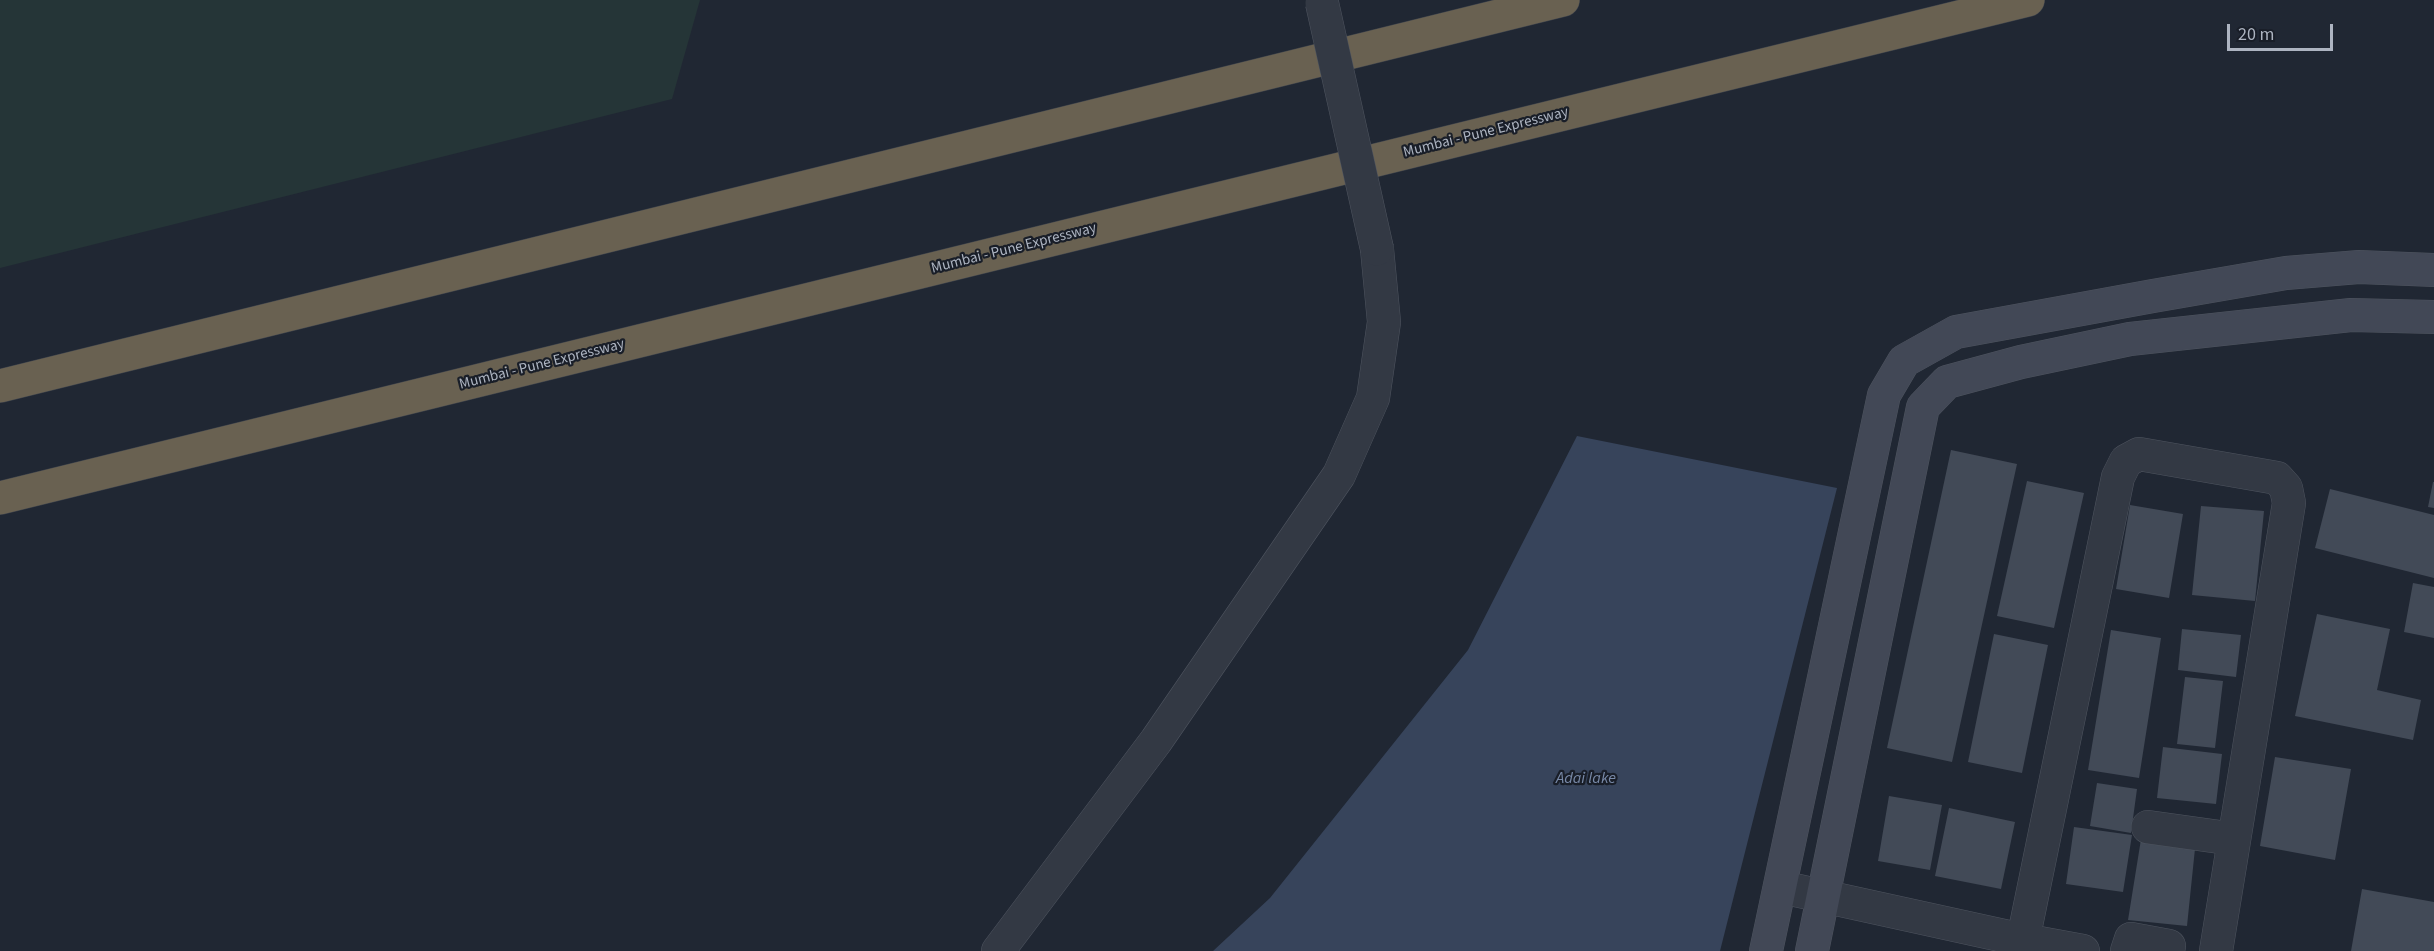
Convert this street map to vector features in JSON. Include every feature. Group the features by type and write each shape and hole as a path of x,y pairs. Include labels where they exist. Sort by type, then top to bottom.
{"highway":[{"path":"0,386 1563,0"},
{"name":"Mumbai - Pune Expressway","path":"0,498 2028,0"}],"main road":[{"path":"1766,951 1884,395 1904,361 1956,332 2286,273 2359,267 2434,270"},
{"path":"1812,951 1923,407 1947,382 2020,362 2130,339 2351,315 2434,317"}],"street":[{"path":"998,951 1156,741 1339,475 1373,398 1384,322 1377,249 1321,2"},
{"path":"2023,940 2118,477 2126,461 2139,454 2277,478 2286,488 2289,503 2216,951"},
{"path":"2148,827 2234,839"},
{"path":"1780,887 2083,951"},
{"path":"2127,951 2131,939 2169,946"}],"shaded area":[{"path":"0,0 700,0 672,99 0,268"}],"water":[{"name":"Adai lake","path":"1577,436 1837,488 1720,951 1213,951 1270,898 1468,650"}],"building":[{"path":"1951,450 2017,464 1952,762 1887,748"},
{"path":"2027,481 2084,493 2054,628 1997,616"},
{"path":"2434,482 2434,508 2428,507"},
{"path":"2330,489 2434,515 2434,578 2315,548"},
{"path":"2130,505 2183,514 2169,598 2116,589"},
{"path":"2201,506 2264,511 2255,601 2192,595"},
{"path":"2413,583 2434,587 2434,638 2404,632"},
{"path":"2317,614 2390,629 2377,690 2421,700 2413,740 2295,716"},
{"path":"2182,629 2241,635 2236,677 2178,670"},
{"path":"2111,630 2161,638 2139,778 2088,770"},
{"path":"1994,634 2048,645 2022,773 1968,762"},
{"path":"2185,677 2223,681 2215,748 2177,744"},
{"path":"2163,747 2222,754 2216,804 2157,798"},
{"path":"2275,757 2351,769 2335,860 2260,846"},
{"path":"2097,783 2137,789 2131,833 2090,826"},
{"path":"1889,796 1942,805 1930,870 1878,861"},
{"path":"1949,808 2015,822 2001,889 1935,876"},
{"path":"2074,827 2132,835 2123,892 2066,884"},
{"path":"2142,833 2196,839 2187,926 2128,920"},
{"path":"2362,889 2434,902 2434,951 2351,951"}]}
